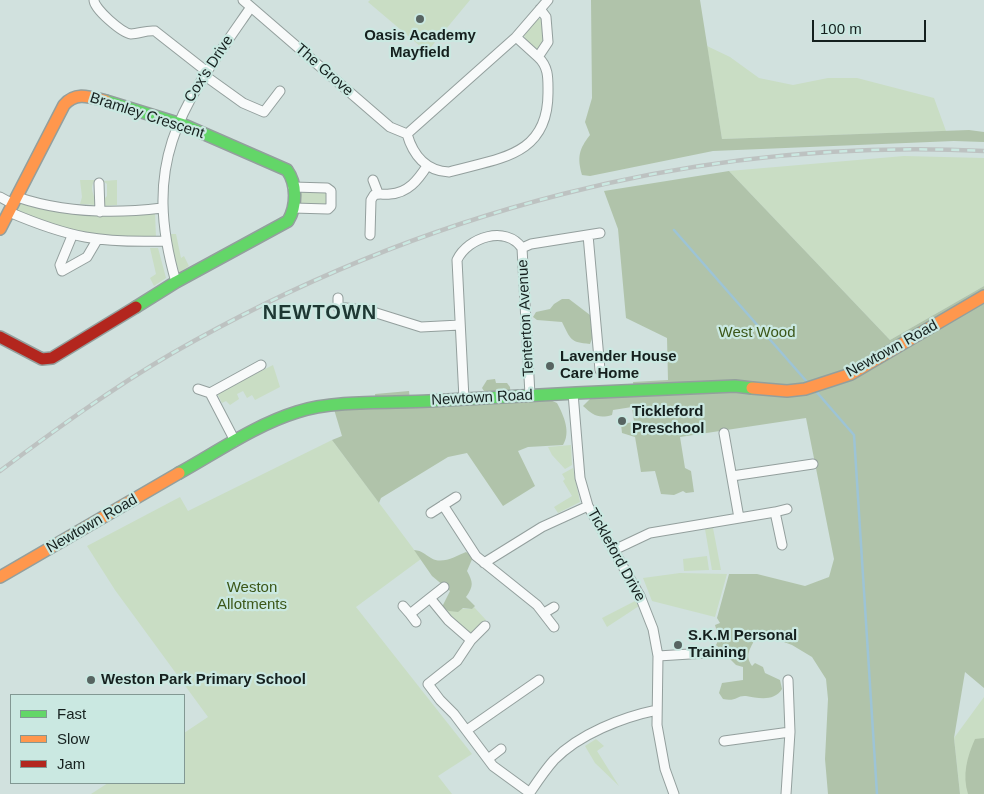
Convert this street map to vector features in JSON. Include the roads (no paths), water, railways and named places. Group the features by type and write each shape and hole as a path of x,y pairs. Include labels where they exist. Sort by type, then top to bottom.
{"street":[{"path":"94,0 94,5 98,10 123,31 132,34 155,31 243,103 264,112 280,91"},
{"name":"The Grove","path":"243,0 390,127 407,134"},
{"path":"516,37 538,57 547,69 548,106 543,125 534,140 513,154 449,172 434,170 413,152 407,134 516,37 548,0"},
{"name":"Cox's Drive","path":"176,282 165,242 162,208 167,163 178,123 205,73 251,7"},
{"path":"538,57 548,42 546,17 540,9"},
{"name":"Bramley Crescent","path":"0,229 64,105 70,98 77,95 87,96 178,123 287,170 291,174 293,187"},
{"path":"370,235 371,200 374,195 378,193 390,194 405,190 418,179 428,166"},
{"path":"374,180 378,193"},
{"path":"99,183 100,212"},
{"path":"0,337 42,360 49,360 176,282 288,221 293,208 293,187 328,188 331,190 331,206 328,209 293,208"},
{"path":"0,197 72,236 97,240 165,242"},
{"path":"13,205 50,206 100,212 162,208"},
{"path":"522,248 531,244 600,233"},
{"name":"Tenterton Avenue","path":"464,399 458,260 461,252 468,245 497,235 511,238 522,248 530,395"},
{"path":"588,235 600,370"},
{"path":"72,236 60,265 62,272 87,257 97,240"},
{"name":"Newtown Road","path":"0,578 235,441 282,417 320,407 530,395 735,386 787,391 805,389 851,374 984,296"},
{"path":"338,298 338,307 370,311 413,326 460,325"},
{"path":"210,393 261,365"},
{"path":"198,389 210,393 235,441"},
{"name":"Tickleford Drive","path":"573,393 580,478 588,506 644,604 653,630 658,656 657,726 665,769 674,794"},
{"path":"724,433 740,518"},
{"path":"732,476 813,464"},
{"path":"431,513 456,497"},
{"path":"442,505 471,548 484,563 528,597 544,613 554,627"},
{"path":"484,563 542,527 588,506"},
{"path":"614,550 650,533 788,509"},
{"path":"776,512 782,545"},
{"path":"410,614 444,587"},
{"path":"430,598 448,620 471,640"},
{"path":"403,606 416,622"},
{"path":"544,613 554,607"},
{"path":"485,626 471,640 457,661 428,684 499,772 530,794 556,759 581,741 629,715 657,710"},
{"path":"658,656 706,653"},
{"path":"467,730 539,680"},
{"path":"786,794 790,732 788,680"},
{"path":"600,730 606,739"},
{"path":"724,741 790,732"},
{"path":"488,759 501,750"}],"waterway":[{"path":"674,230 808,383"},
{"path":"814,389 854,435 877,794"}],"railway":[{"path":"0,471 62,425 171,354 265,304 362,260 461,224 563,194 666,172 771,157 877,150 984,151"}],"place":[{"name":"Oasis Academy Mayfield","path":"420,19"},
{"name":"Lavender House Care Home","path":"550,366"},
{"name":"Tickleford Preschool","path":"622,421"},
{"name":"S.K.M Personal Training","path":"678,645"},
{"name":"Weston Park Primary School","path":"91,680"}],"district":[{"name":"NEWTOWN","path":"320,313"}],"park label":[{"name":"West Wood","path":"757,333"},
{"name":"Weston Allotments","path":"252,596"}]}
